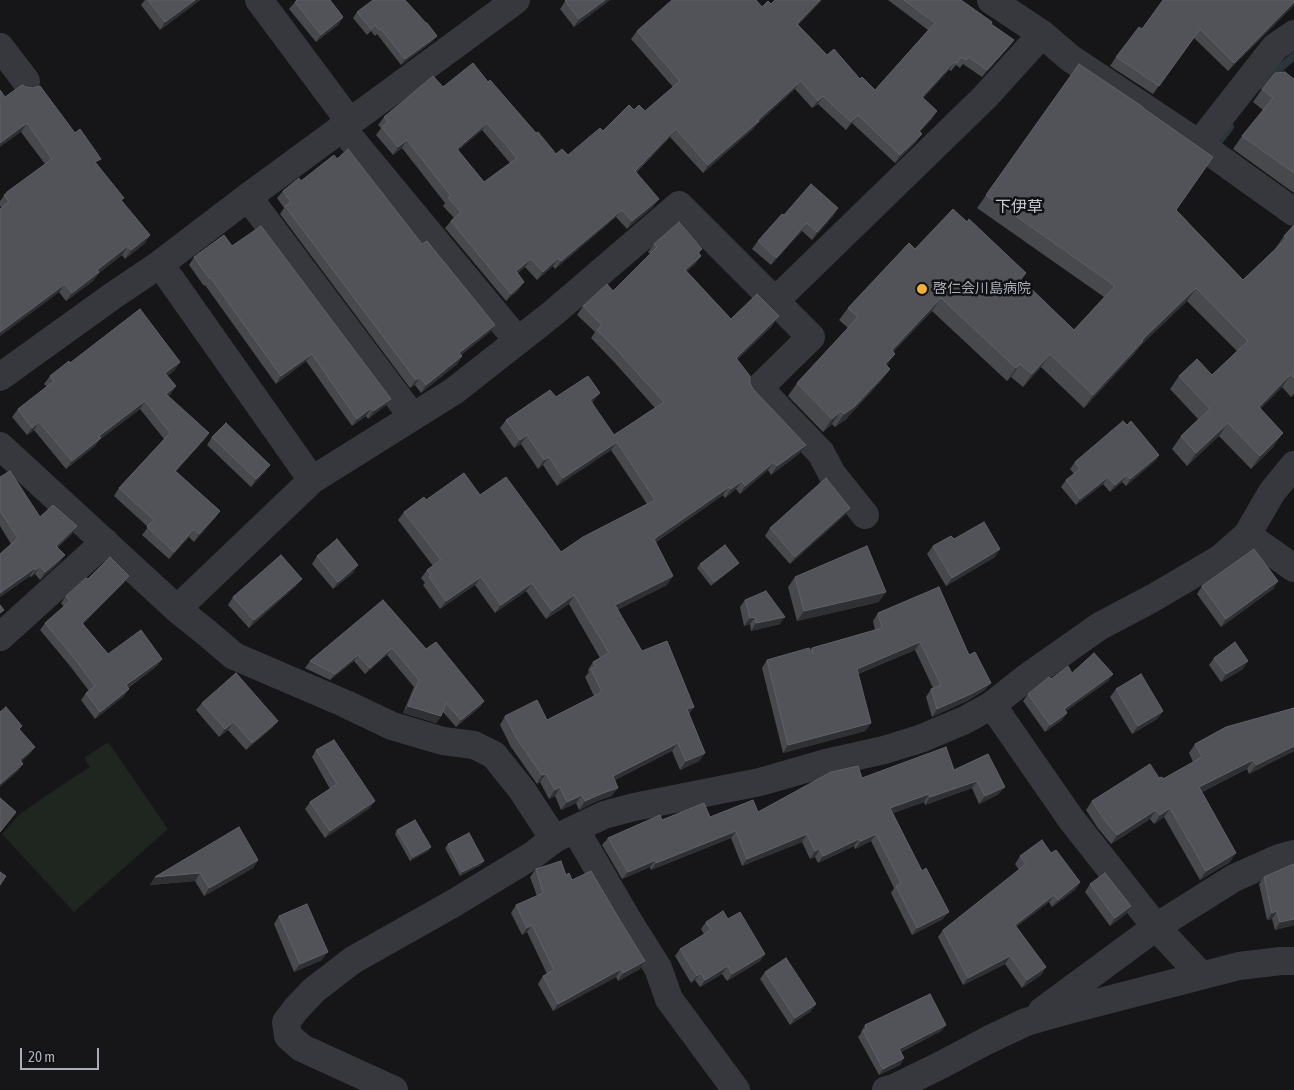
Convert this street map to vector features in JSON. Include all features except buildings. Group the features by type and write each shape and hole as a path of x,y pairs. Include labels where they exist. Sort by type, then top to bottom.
{"street":[{"path":"259,0 346,125 518,341"},
{"path":"0,377 160,264 516,0"},
{"path":"992,0 1042,34 1070,58 1199,144 1294,212"},
{"path":"775,301 985,97 1042,34"},
{"path":"1199,144 1275,47 1294,34"},
{"path":"0,47 26,81"},
{"path":"248,197 412,416"},
{"path":"177,609 312,480 454,390 552,314 679,205 811,337 759,388 821,453 832,474 865,515"},
{"path":"160,264 312,480"},
{"path":"0,446 177,609 234,656 392,726 443,740 474,745 494,755 522,790 565,834 629,922 658,968 669,999 736,1090"},
{"path":"394,1090 302,1048 288,1036 286,1022 296,1009 314,990 353,960 454,903 565,834 604,815 634,807 760,782 826,763 884,750 956,724 992,706 1026,678 1100,626 1153,598 1221,558 1247,535 1272,492 1294,465"},
{"path":"1247,535 1294,568"},
{"path":"0,637 105,542"},
{"path":"992,706 1072,819 1156,927 1201,975"},
{"path":"1026,1022 1156,927 1234,878 1279,858 1294,854"},
{"path":"886,1090 1026,1022 1239,966 1294,961"}],"shaded area":[{"path":"108,742 168,829 74,912 2,834 20,814 90,767 84,758"}],"waterway":[{"path":"1260,85 1294,56"},
{"path":"1216,145 1230,127"}],"place":[{"name":"啓仁会川島病院","path":"922,289"}],"district":[{"name":"下伊草","path":"1019,207"}]}
